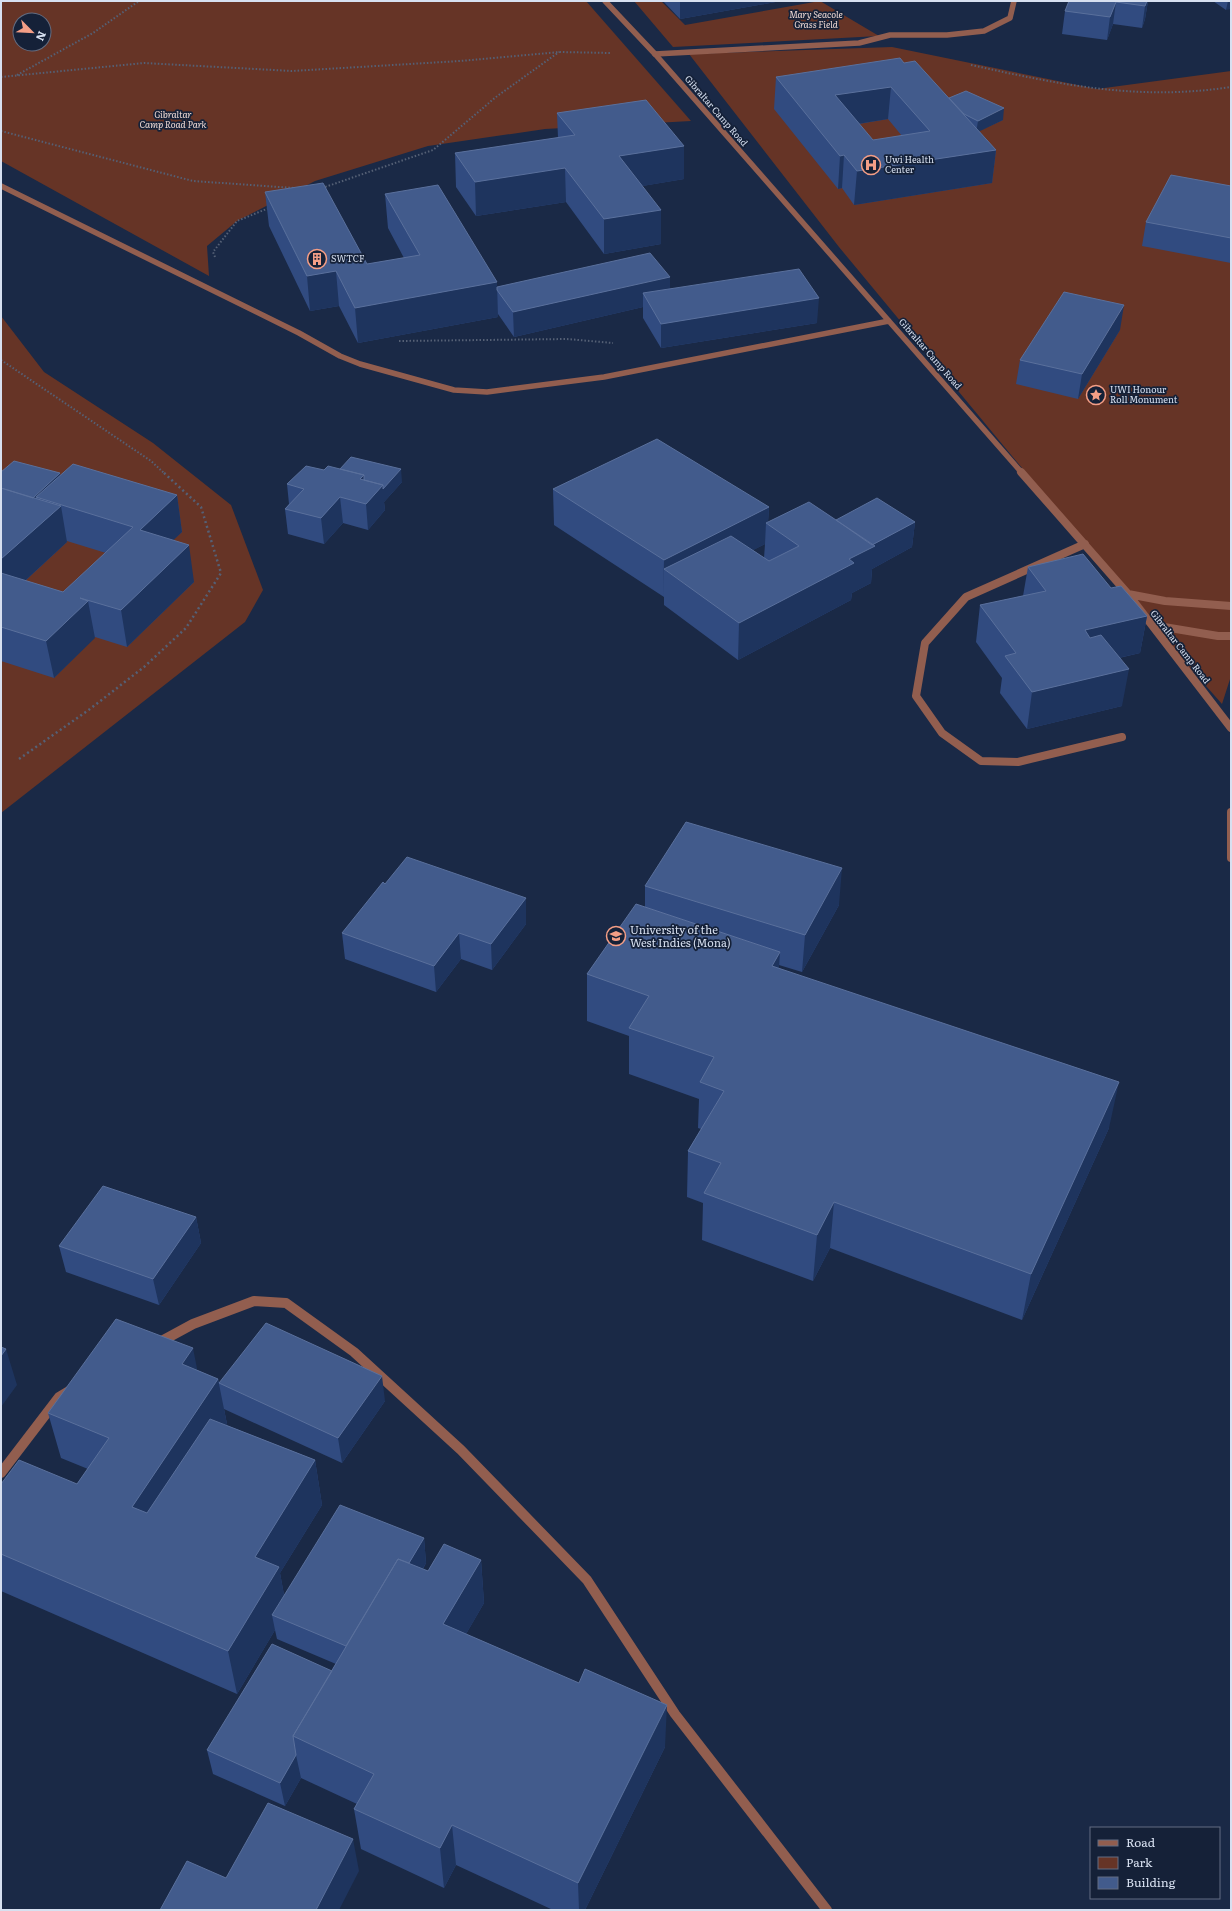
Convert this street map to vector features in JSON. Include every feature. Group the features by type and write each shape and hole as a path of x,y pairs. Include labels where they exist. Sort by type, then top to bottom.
{"street":[{"name":"Gibraltar Camp Road","path":"605,1 655,54 1085,544 1128,594 1231,728"},
{"path":"655,54 859,43 890,36 947,35 984,32 1010,18 1014,1"},
{"path":"1,186 292,330 340,356 360,364 454,390 487,392 604,377 889,321"},
{"path":"1085,544 966,597 925,643 916,696 942,733 982,761 1018,762 1122,737"},
{"path":"1128,594 1165,601 1231,606"},
{"path":"1152,625 1218,636 1231,636"},
{"path":"1231,812 1231,858"},
{"path":"151,1347 193,1324 254,1301 286,1303 354,1352 461,1450 587,1580 675,1714 827,1910"},
{"path":"1,1473 59,1397 80,1385"}],"path":[{"path":"15,76 93,33 139,1"},
{"path":"318,190 433,150 496,96 560,52"},
{"path":"1,77 144,63 292,71 560,52 655,54"},
{"path":"970,64 1065,86 1158,95 1209,92 1231,87"},
{"path":"1,131 193,181 295,188"},
{"path":"216,260 213,252 237,220 274,206"},
{"path":"393,342 567,339 611,342 618,344"},
{"path":"1,360 151,461 201,507 221,573 186,628 144,667 90,709 19,759"}],"shaded area":[{"name":"University of the West Indies (Mona)","path":"1,1 1231,1 1231,1910 1,1910"}],"green space":[{"name":"Gibraltar Camp Road Park","path":"1,1 586,1 691,121 545,129 428,146 315,181 237,221 207,246 209,276 1,161"},
{"name":"Mary Seacole Grass Field","path":"634,1 661,1 685,25 820,1 879,36 673,47"},
{"name":"UWI Honour Roll Monument","path":"892,47 1097,89 1231,71 1231,676 1222,704 1152,625 839,247 689,54"},
{"path":"1,316 44,372 153,443 231,505 263,590 245,622 1,813"}],"building":[{"path":"1069,1 1147,1 1145,6 1116,2 1110,17 1065,11"},
{"path":"900,58 904,63 915,61 996,150 857,171 844,155 840,156 776,77","holes":["891,87 930,131 873,140 835,95"]},
{"path":"966,91 1004,108 978,121 964,114 949,98"},
{"path":"646,100 684,146 619,156 661,210 604,219 565,168 475,182 455,153 575,135 557,113"},
{"path":"1171,175 1231,186 1231,238 1146,222"},
{"path":"323,183 367,264 420,255 385,194 438,185 497,282 355,308 336,271 307,276 265,192"},
{"path":"650,253 670,277 513,312 497,290 497,287"},
{"path":"799,269 819,298 661,324 643,293"},
{"path":"1064,292 1124,305 1082,374 1020,360"},
{"path":"657,439 769,507 664,560 553,489"},
{"path":"351,457 401,469 383,489 383,485 364,480 364,475 340,469"},
{"path":"14,461 60,473 33,498 1,488 1,472"},
{"path":"73,464 177,495 140,530 189,545 121,610 80,598 88,601 46,641 1,627 1,573 63,592 133,527 36,497"},
{"path":"306,466 324,470 328,466 364,475 360,479 383,485 366,504 340,497 321,518 285,509 304,489 287,484"},
{"path":"1,488 61,506 1,559"},
{"path":"877,498 915,522 872,545 836,520"},
{"path":"809,502 875,546 849,559 854,563 739,623 664,569 731,536 769,561 799,546 766,523"},
{"path":"1083,554 1111,588 1121,586 1147,616 1085,630 1090,638 1101,635 1129,669 1032,692 1005,656 1016,653 980,605 1046,591 1028,567"},
{"path":"686,822 842,868 805,935 645,886"},
{"path":"407,857 526,898 491,944 459,933 434,966 342,933 383,882 385,884"},
{"path":"636,904 780,952 772,966 1119,1082 1031,1274 834,1202 817,1235 704,1193 721,1163 688,1151 724,1091 700,1082 714,1057 629,1028 649,996 587,974"},
{"path":"103,1186 196,1217 153,1279 59,1246"},
{"path":"116,1319 193,1348 182,1364 218,1379 132,1507 147,1513 210,1419 315,1460 255,1557 279,1567 228,1651 1,1554 1,1484 19,1460 77,1484 109,1438 48,1413"},
{"path":"266,1323 382,1376 338,1438 219,1383"},
{"path":"1,1347 6,1349 1,1356"},
{"path":"340,1505 424,1538 409,1563 398,1559 346,1646 272,1615"},
{"path":"444,1544 481,1560 443,1624 579,1683 585,1669 667,1705 578,1883 452,1825 440,1848 354,1809 374,1774 293,1736 398,1559 428,1571"},
{"path":"272,1644 332,1671 293,1736 296,1755 280,1783 207,1750"},
{"path":"268,1803 353,1839 316,1910 160,1910 187,1861 226,1878"}],"place":[{"name":"Uwi Health Center","path":"871,165"},
{"name":"SWTCF","path":"317,259"},
{"name":"UWI Honour Roll Monument","path":"1096,395"},
{"name":"University of the West Indies (Mona)","path":"616,936"}]}
